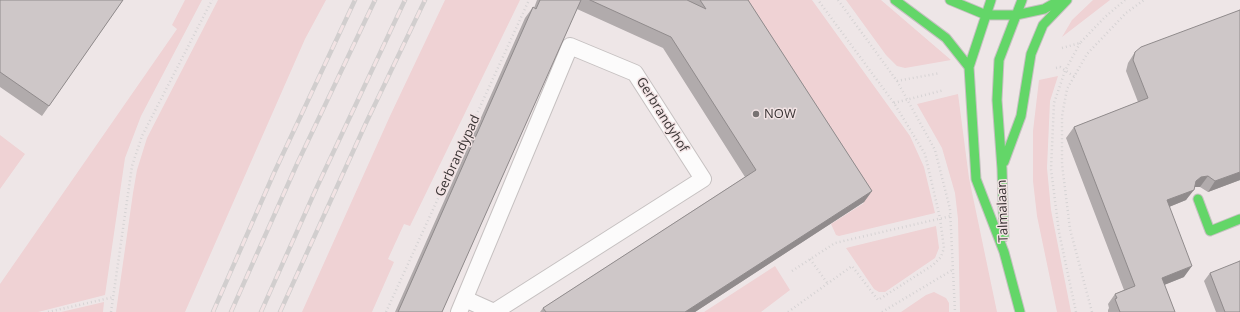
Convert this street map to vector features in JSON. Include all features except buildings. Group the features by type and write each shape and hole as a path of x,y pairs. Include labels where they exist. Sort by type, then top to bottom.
{"main road":[{"path":"895,0 946,38 969,67"},
{"path":"950,0 986,15 1016,15 1044,9 1060,0"},
{"name":"Talmalaan","path":"991,0 969,67 968,84 976,179 1004,252 1020,312"},
{"name":"Talmalaan","path":"1004,252 1002,169 997,100 999,60 1022,0"},
{"path":"1002,169 1021,116 1031,54 1043,24 1067,0"},
{"path":"1198,199 1210,231 1240,219"}],"lane":[{"name":"Gerbrandyhof","path":"570,46 636,73 703,179 494,312 462,306 570,46"}],"path":[{"path":"111,312 132,166 142,136 212,0"},
{"name":"Gerbrandypad","path":"386,312 529,0"},
{"path":"788,312 852,266 878,300 933,265 941,257 944,248 940,218 925,154 914,133 894,103 818,0"},
{"path":"838,0 897,81 935,150 951,216 955,312"},
{"path":"1092,312 1070,229 1062,164 1062,116 1067,89 1087,54 1126,14 1144,0"},
{"path":"1076,312 1059,232 1051,169 1054,103 1065,71 1080,43"},
{"path":"792,271 835,243 951,216"},
{"path":"810,259 828,284"},
{"path":"882,312 954,268"},
{"path":"48,312 114,297"}],"shaded area":[{"path":"185,0 202,0 141,116 125,158 105,295 38,312 0,312 0,284 177,29 172,25"},
{"path":"218,0 326,0 305,39 185,312 116,312 137,170 147,138"},
{"path":"445,0 520,0 410,226 404,224 388,259 394,262 372,312 302,312 390,116"},
{"path":"733,0 812,0 910,136 924,167 935,213 839,236 836,235 831,224 864,203"},
{"path":"846,0 881,0 951,60 905,68 897,66 886,55"},
{"path":"1093,0 1110,0 1062,37 1072,20"},
{"path":"1058,76 1050,101 1047,168 1051,210 1071,312 1057,312 1037,216 1033,181 1033,131 1039,80"},
{"path":"958,94 969,178 997,312 960,312 958,219 955,193 942,148 917,104"},
{"path":"0,135 25,154 0,189"},
{"path":"936,226 939,248 935,258 885,292 879,292 874,289 846,248"},
{"path":"775,266 790,290 761,312 704,312"},
{"path":"934,292 946,298 949,303 949,312 901,312 926,295"},
{"path":"104,302 103,312 61,312"}],"railway":[{"path":"213,312 274,173 355,0"},
{"path":"231,312 297,164 375,0"},
{"path":"261,312 316,189 405,0"},
{"path":"280,312 366,123 425,0"}],"traffic: fast":[{"path":"895,0 946,38 969,67 976,179 1004,252 1020,312"},
{"path":"950,0 986,15 1016,15 1044,9 1060,0"},
{"path":"969,67 991,0"},
{"path":"1004,237 1002,169 997,100 999,60 1022,0"},
{"path":"1004,162 1021,116 1031,54 1043,25 1067,0"},
{"path":"1198,199 1210,231 1240,219"}],"place":[{"name":"NOW","path":"756,114"}]}
